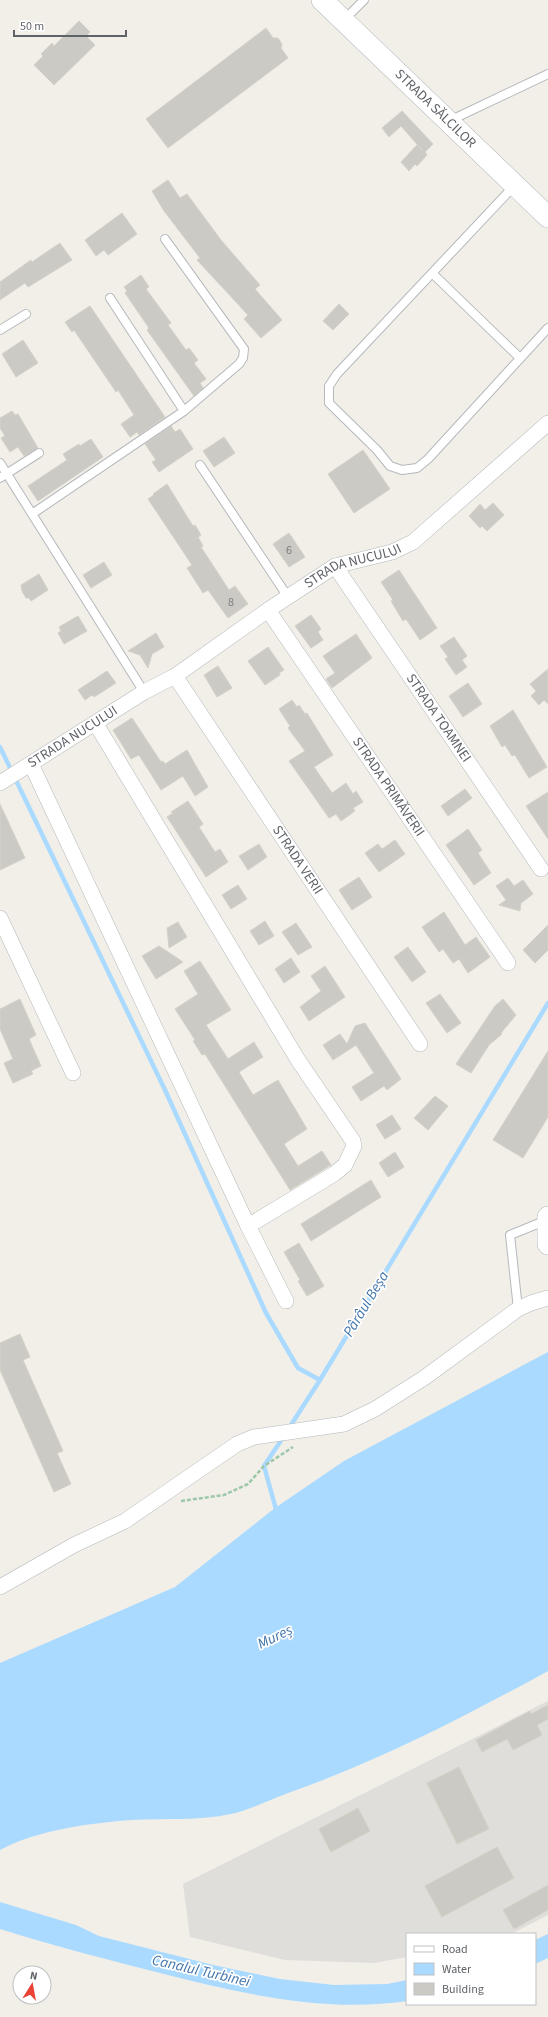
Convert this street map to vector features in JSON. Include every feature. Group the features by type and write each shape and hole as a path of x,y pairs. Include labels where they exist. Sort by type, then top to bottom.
{"main road":[{"name":"STRADA SĂLCILOR","path":"322,0 548,217"},
{"path":"548,1218 548,1244"}],"street":[{"name":"STRADA NUCULUI","path":"2,781 96,724 144,692 175,676 268,610 335,566 392,552 413,542 548,424"},
{"name":"STRADA TOAMNEI","path":"335,566 541,869"},
{"name":"STRADA PRIMĂVERII","path":"268,610 508,963"},
{"name":"STRADA VERII","path":"175,676 420,1044"},
{"path":"96,724 298,1060 353,1141 354,1146 345,1165 334,1174 248,1226"},
{"path":"27,767 248,1226 286,1301"},
{"path":"0,918 73,1073"},
{"path":"0,1588 74,1545 125,1521 237,1444 254,1437 344,1424 374,1409 424,1378 518,1310 531,1303 548,1298"}],"lane":[{"path":"343,20 364,0"},
{"path":"448,121 548,74"},
{"path":"515,185 337,374 329,386 329,403 377,450 390,466 402,470 417,468 428,459 548,328"},
{"path":"32,514 184,411 239,364 243,358 244,349 165,239"},
{"path":"432,273 520,358"},
{"path":"110,298 184,411"},
{"path":"0,330 26,314"},
{"path":"3,476 39,454"},
{"path":"0,463 3,476 32,514 144,692"},
{"path":"200,465 288,597"},
{"path":"518,1310 510,1235 548,1218"}],"path":[{"path":"155,1500 182,1501 224,1495 248,1484 264,1466 296,1445"}],"shaded area":[{"path":"548,1701 548,1915 513,1933 406,1933 406,1957 374,1963 285,1960 190,1937 183,1884"}],"water":[{"name":"Mureș","path":"548,1352 548,1671 421,1737 355,1767 246,1810 207,1818 132,1820 99,1823 30,1837 0,1850 0,1663 175,1587 275,1508 344,1461"},
{"name":"Canalul Turbinei","path":"0,1902 76,1925 99,1936 213,1965 280,1979 334,1985 387,1984 406,1980 406,2001 346,2005 285,2000 224,1988 143,1969 0,1929"},
{"path":"548,1934 548,1958 536,1964 536,1940"}],"building":[{"path":"79,21 90,32 86,36 95,45 54,85 34,65 43,56 41,54 52,43 54,46"},
{"path":"266,28 273,38 278,38 282,44 281,48 288,58 168,148 146,119"},
{"path":"402,111 433,144 425,152 427,155 417,166 415,164 409,171 401,162 417,145 423,151 401,126 389,137 382,128"},
{"path":"168,180 180,198 187,194 221,240 260,285 255,289 282,320 261,338 244,319 248,315 197,260 200,258 164,211 152,191"},
{"path":"122,213 137,234 108,255 104,250 96,256 85,240"},
{"path":"60,243 72,260 28,287 25,283 0,300 0,282 31,260 32,262"},
{"path":"141,275 149,287 146,289 171,323 168,325 186,350 189,348 198,360 194,363 206,379 200,383 203,388 194,396 147,330 149,328 125,293 127,291 124,287"},
{"path":"339,304 349,314 333,330 323,321"},
{"path":"90,306 165,417 139,435 137,432 130,437 121,424 134,415 118,390 116,392 74,330 72,332 65,322"},
{"path":"23,340 38,363 16,377 2,354"},
{"path":"12,411 15,415 18,414 38,448 24,456 18,447 10,452 1,438 5,436 0,428 0,418"},
{"path":"171,426 175,432 180,429 193,449 159,472 152,462 156,460 145,444"},
{"path":"224,437 235,453 214,467 203,451"},
{"path":"91,439 103,457 38,501 28,486 67,460 63,454 79,444 80,446"},
{"path":"363,450 390,489 354,513 328,474"},
{"path":"167,484 193,526 195,525 201,535 198,537 203,546 201,547 229,590 235,586 248,604 228,618 208,590 203,593 187,568 192,565 148,499"},
{"path":"493,503 504,515 487,531 482,526 480,528 469,516 480,504 485,510"},
{"path":"289,533 305,557 289,567 273,544"},
{"path":"104,562 112,575 91,588 83,575"},
{"path":"399,570 437,628 420,640 406,619 403,621 391,601 393,600 381,582"},
{"path":"39,574 48,590 31,601 29,598 26,598 22,591 21,585"},
{"path":"311,615 321,629 318,632 323,640 311,648 295,626"},
{"path":"78,616 87,631 64,644 58,633 61,631 59,627"},
{"path":"156,633 164,647 152,654 148,668 140,655 128,651"},
{"path":"356,634 372,658 332,688 326,679 335,673 323,656"},
{"path":"454,637 467,656 462,660 467,667 456,675 445,659 448,657 440,646"},
{"path":"268,647 284,670 279,673 280,675 265,685 248,661"},
{"path":"218,666 232,688 217,697 204,675"},
{"path":"548,669 548,704 544,700 539,705 531,696 536,691 530,684"},
{"path":"107,671 116,683 94,697 92,695 85,700 78,690"},
{"path":"468,683 482,704 463,717 449,696"},
{"path":"292,700 297,707 299,705 305,714 307,713 333,755 314,767 332,793 346,783 353,794 356,791 363,802 353,808 355,811 341,821 336,814 329,818 289,761 305,751 288,728 290,726 279,709"},
{"path":"513,710 547,767 529,778 515,755 512,756 505,745 502,747 490,726"},
{"path":"132,718 161,762 163,761 165,764 187,750 208,787 195,796 183,776 161,790 139,755 131,759 113,730"},
{"path":"465,789 472,798 448,816 441,806"},
{"path":"548,792 548,839 526,806"},
{"path":"188,801 203,824 199,827 215,852 220,849 228,862 206,877 167,817 173,813 171,812"},
{"path":"0,804 25,858 0,870"},
{"path":"468,829 482,850 478,853 491,873 474,885 446,845"},
{"path":"395,840 405,854 379,872 365,853 378,844 382,849"},
{"path":"259,844 267,857 248,870 239,856"},
{"path":"359,877 372,897 352,910 339,890"},
{"path":"508,878 514,886 523,880 533,894 521,903 520,911 499,905 506,900 496,886"},
{"path":"238,885 247,899 231,909 222,895"},
{"path":"444,912 465,945 476,937 490,957 468,973 459,959 453,963 443,949 439,952 422,927"},
{"path":"265,921 274,936 259,945 250,931"},
{"path":"178,922 187,937 169,948 167,928"},
{"path":"296,923 312,947 298,955 282,932"},
{"path":"548,925 548,950 535,963 523,950"},
{"path":"159,946 183,962 156,979 142,956"},
{"path":"408,947 426,972 412,982 394,957"},
{"path":"291,958 300,972 284,983 275,969"},
{"path":"200,961 231,1010 206,1025 228,1059 254,1042 263,1057 239,1072 253,1095 278,1080 307,1129 284,1144 298,1166 322,1151 331,1165 290,1190 205,1054 202,1055 193,1041 195,1040 175,1009 198,994 184,971"},
{"path":"325,966 345,997 309,1021 300,1007 321,991 311,976"},
{"path":"440,994 461,1023 447,1033 426,1003"},
{"path":"20,999 36,1035 29,1039 41,1066 31,1071 33,1074 13,1083 4,1063 13,1059 0,1029 0,1009"},
{"path":"503,999 516,1015 501,1033 502,1034 489,1045 471,1073 456,1064 495,1006"},
{"path":"365,1023 401,1079 387,1090 384,1086 361,1101 352,1087 374,1073 356,1045 333,1060 323,1045 340,1034 347,1044 355,1026"},
{"path":"548,1051 548,1117 523,1158 493,1140"},
{"path":"435,1096 448,1106 428,1130 414,1118"},
{"path":"392,1115 401,1129 385,1139 376,1125"},
{"path":"395,1152 404,1167 388,1177 379,1163"},
{"path":"371,1180 381,1197 311,1241 301,1224"},
{"path":"299,1243 324,1286 307,1296 298,1281 300,1280 284,1252"},
{"path":"20,1334 30,1357 23,1360 63,1451 57,1453 71,1484 54,1492 0,1370 0,1343"},
{"path":"548,1705 548,1719 537,1725 542,1735 513,1750 507,1739 482,1752 476,1740 530,1711 531,1714"},
{"path":"459,1767 489,1829 457,1844 427,1783"},
{"path":"358,1808 370,1831 331,1852 319,1829"},
{"path":"497,1847 514,1878 442,1917 425,1886"},
{"path":"548,1885 548,1910 514,1929 503,1910"}],"waterway":[{"path":"0,747 165,1090 266,1313 298,1368 320,1380"},
{"name":"Pârâul Beșa","path":"289,1428 320,1380 548,1003"},
{"name":"Pârâul Beșa","path":"277,1513 264,1466 284,1436"}]}
